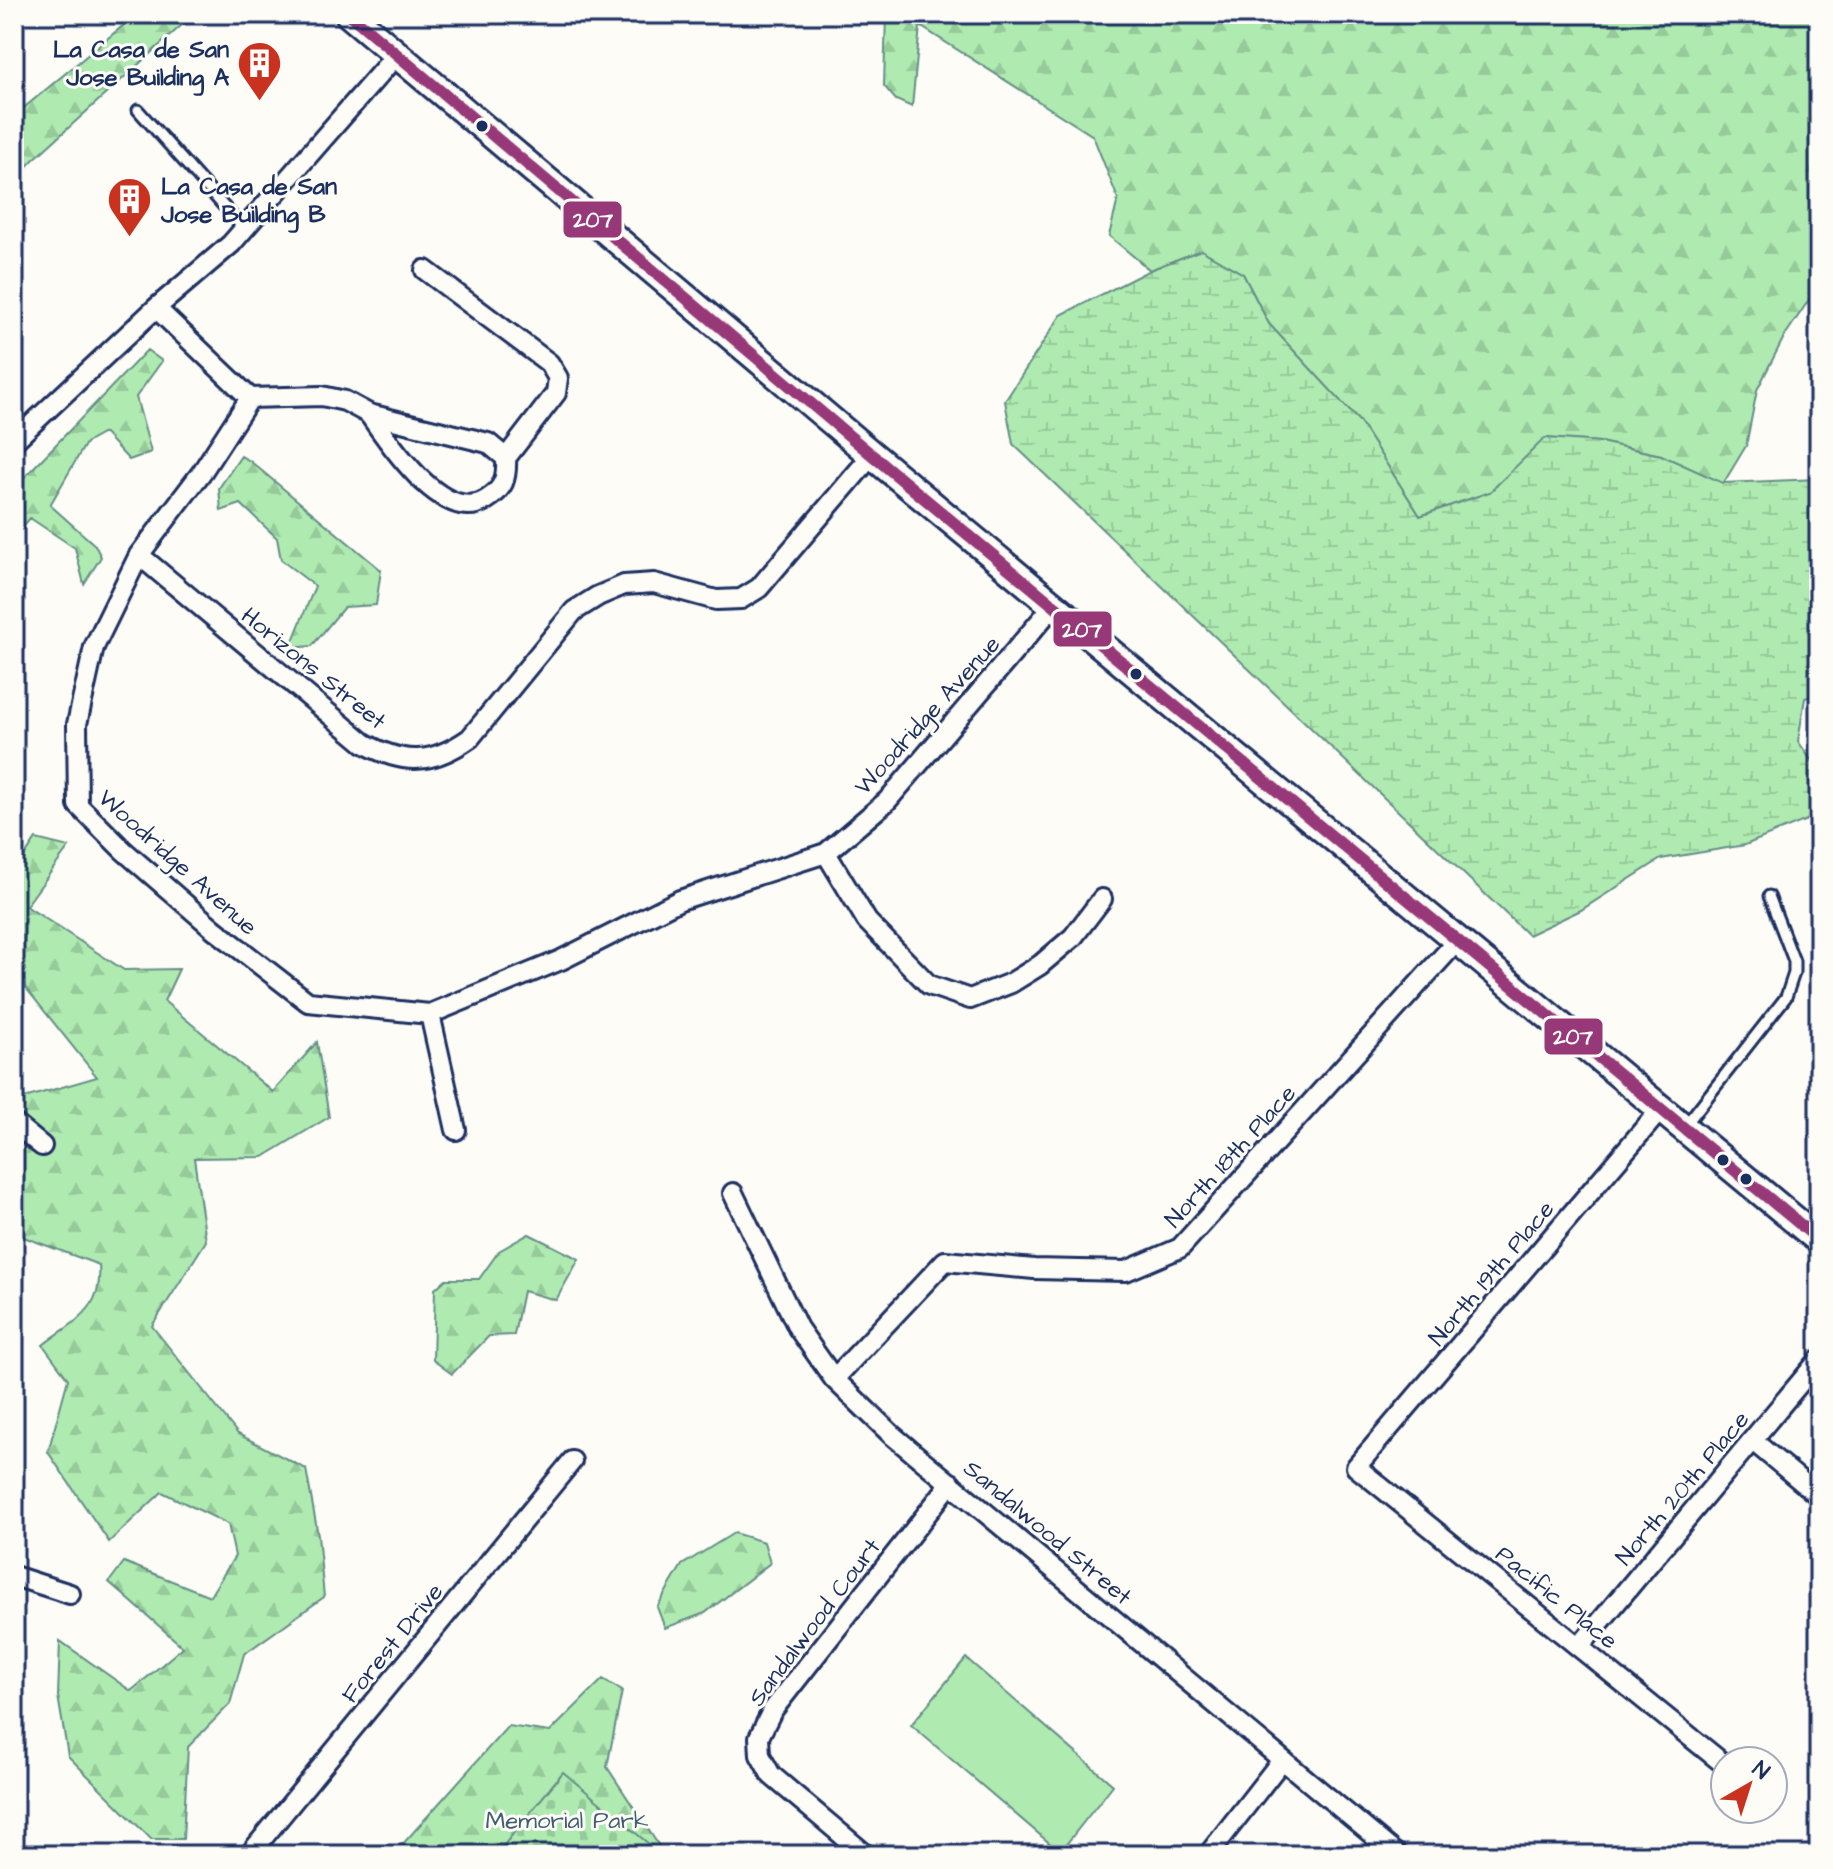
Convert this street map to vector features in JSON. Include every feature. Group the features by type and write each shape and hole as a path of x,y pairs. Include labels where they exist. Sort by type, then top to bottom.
{"street":[{"path":"349,14 872,455 1819,1240"},
{"path":"14,441 156,308 231,244 397,54"},
{"path":"369,414 408,469 434,491 458,502 481,503 498,492 507,477 506,458 556,393 558,378 549,363 425,270"},
{"path":"156,308 250,398 322,396 345,401 369,414 488,443 506,458"},
{"name":"Woodridge Avenue","path":"250,398 202,472 139,555 94,647 77,724 78,805 123,850 214,929 308,1002 430,1014 561,960 680,900 826,853 887,801 1054,605"},
{"name":"Horizons Street","path":"139,555 364,743 404,760 428,758 452,751 470,738 574,611 598,596 624,585 654,583 716,600 741,599 759,588 872,455"},
{"path":"826,853 867,921 929,985 970,999 1011,983 1040,965 1073,937 1102,899"},
{"name":"North 18th Place","path":"834,1379 945,1261 1034,1269 1126,1271 1180,1248 1457,941"},
{"path":"430,1014 456,1130"},
{"name":"North 19th Place","path":"1356,1467 1661,1109"},
{"path":"14,1123 42,1146"},
{"name":"Sandalwood Street","path":"733,1193 798,1328 834,1379 892,1435 1397,1855"},
{"name":"North 20th Place","path":"1580,1646 1819,1360"},
{"path":"1753,1441 1819,1496"},
{"name":"Forest Drive","path":"249,1855 572,1461"},
{"name":"Pacific Place","path":"1356,1467 1709,1752"},
{"name":"Sandalwood Court","path":"866,1855 771,1775 760,1755 759,1737 772,1711 951,1483"},
{"path":"14,1576 70,1594"},
{"path":"1208,1855 1282,1760"}],"lane":[{"path":"138,110 244,229"},
{"path":"1683,1128 1786,997 1794,973 1791,953 1769,896"}],"green space":[{"path":"137,14 194,14 14,180 14,116"},
{"path":"886,14 1819,14 1819,204 1811,216 1819,260 1819,285 1784,337 1757,390 1746,446 1723,484 1661,455 1600,442 1546,438 1490,492 1420,516 1359,421 1269,324 1243,274 1201,250 1150,270 1109,236 1118,199 1093,136 920,26 912,107 896,100 884,86"},
{"path":"1201,250 1243,274 1269,324 1359,421 1420,516 1490,492 1545,438 1600,442 1661,455 1723,483 1819,479 1819,694 1805,698 1798,741 1819,772 1819,815 1745,845 1661,859 1581,910 1528,935 1013,444 1005,401 1061,315 1150,270"},
{"path":"147,350 162,361 136,397 151,452 129,460 104,433 86,443 50,505 95,545 101,557 84,584 75,548 30,518 14,537 14,488"},
{"path":"241,456 381,570 376,605 344,607 312,646 290,648 315,586 281,560 277,538 241,504 221,511 219,488"},
{"path":"36,839 69,847 26,906 124,970 179,969 164,1001 273,1092 317,1042 329,1117 263,1157 194,1158 206,1241 152,1326 238,1434 306,1469 318,1535 324,1597 244,1654 230,1704 188,1747 183,1839 151,1839 68,1756 58,1696 60,1641 131,1691 183,1647 109,1582 124,1562 210,1596 235,1556 228,1524 162,1492 109,1542 48,1452 68,1379 43,1345 76,1321 91,1304 99,1281 99,1265 21,1236 14,1245 14,1101 97,1077 14,973 14,872"},
{"path":"529,1234 579,1259 556,1300 523,1291 514,1335 489,1336 452,1374 433,1360 435,1289 446,1279 479,1279 499,1251"},
{"path":"734,1533 764,1542 770,1563 705,1613 665,1628 657,1607 682,1565"},
{"path":"966,1658 1113,1785 1060,1852 911,1725"},
{"path":"603,1679 622,1691 607,1767 665,1855 393,1855 508,1726 550,1732"},
{"name":"Memorial Park","path":"563,1772 662,1855 496,1855"}],"transit line":[{"name":"207","path":"349,14 872,455 1819,1240"}],"place":[{"name":"La Casa de San Jose Building A","path":"260,102"},
{"name":"La Casa de San Jose Building B","path":"130,239"}]}
